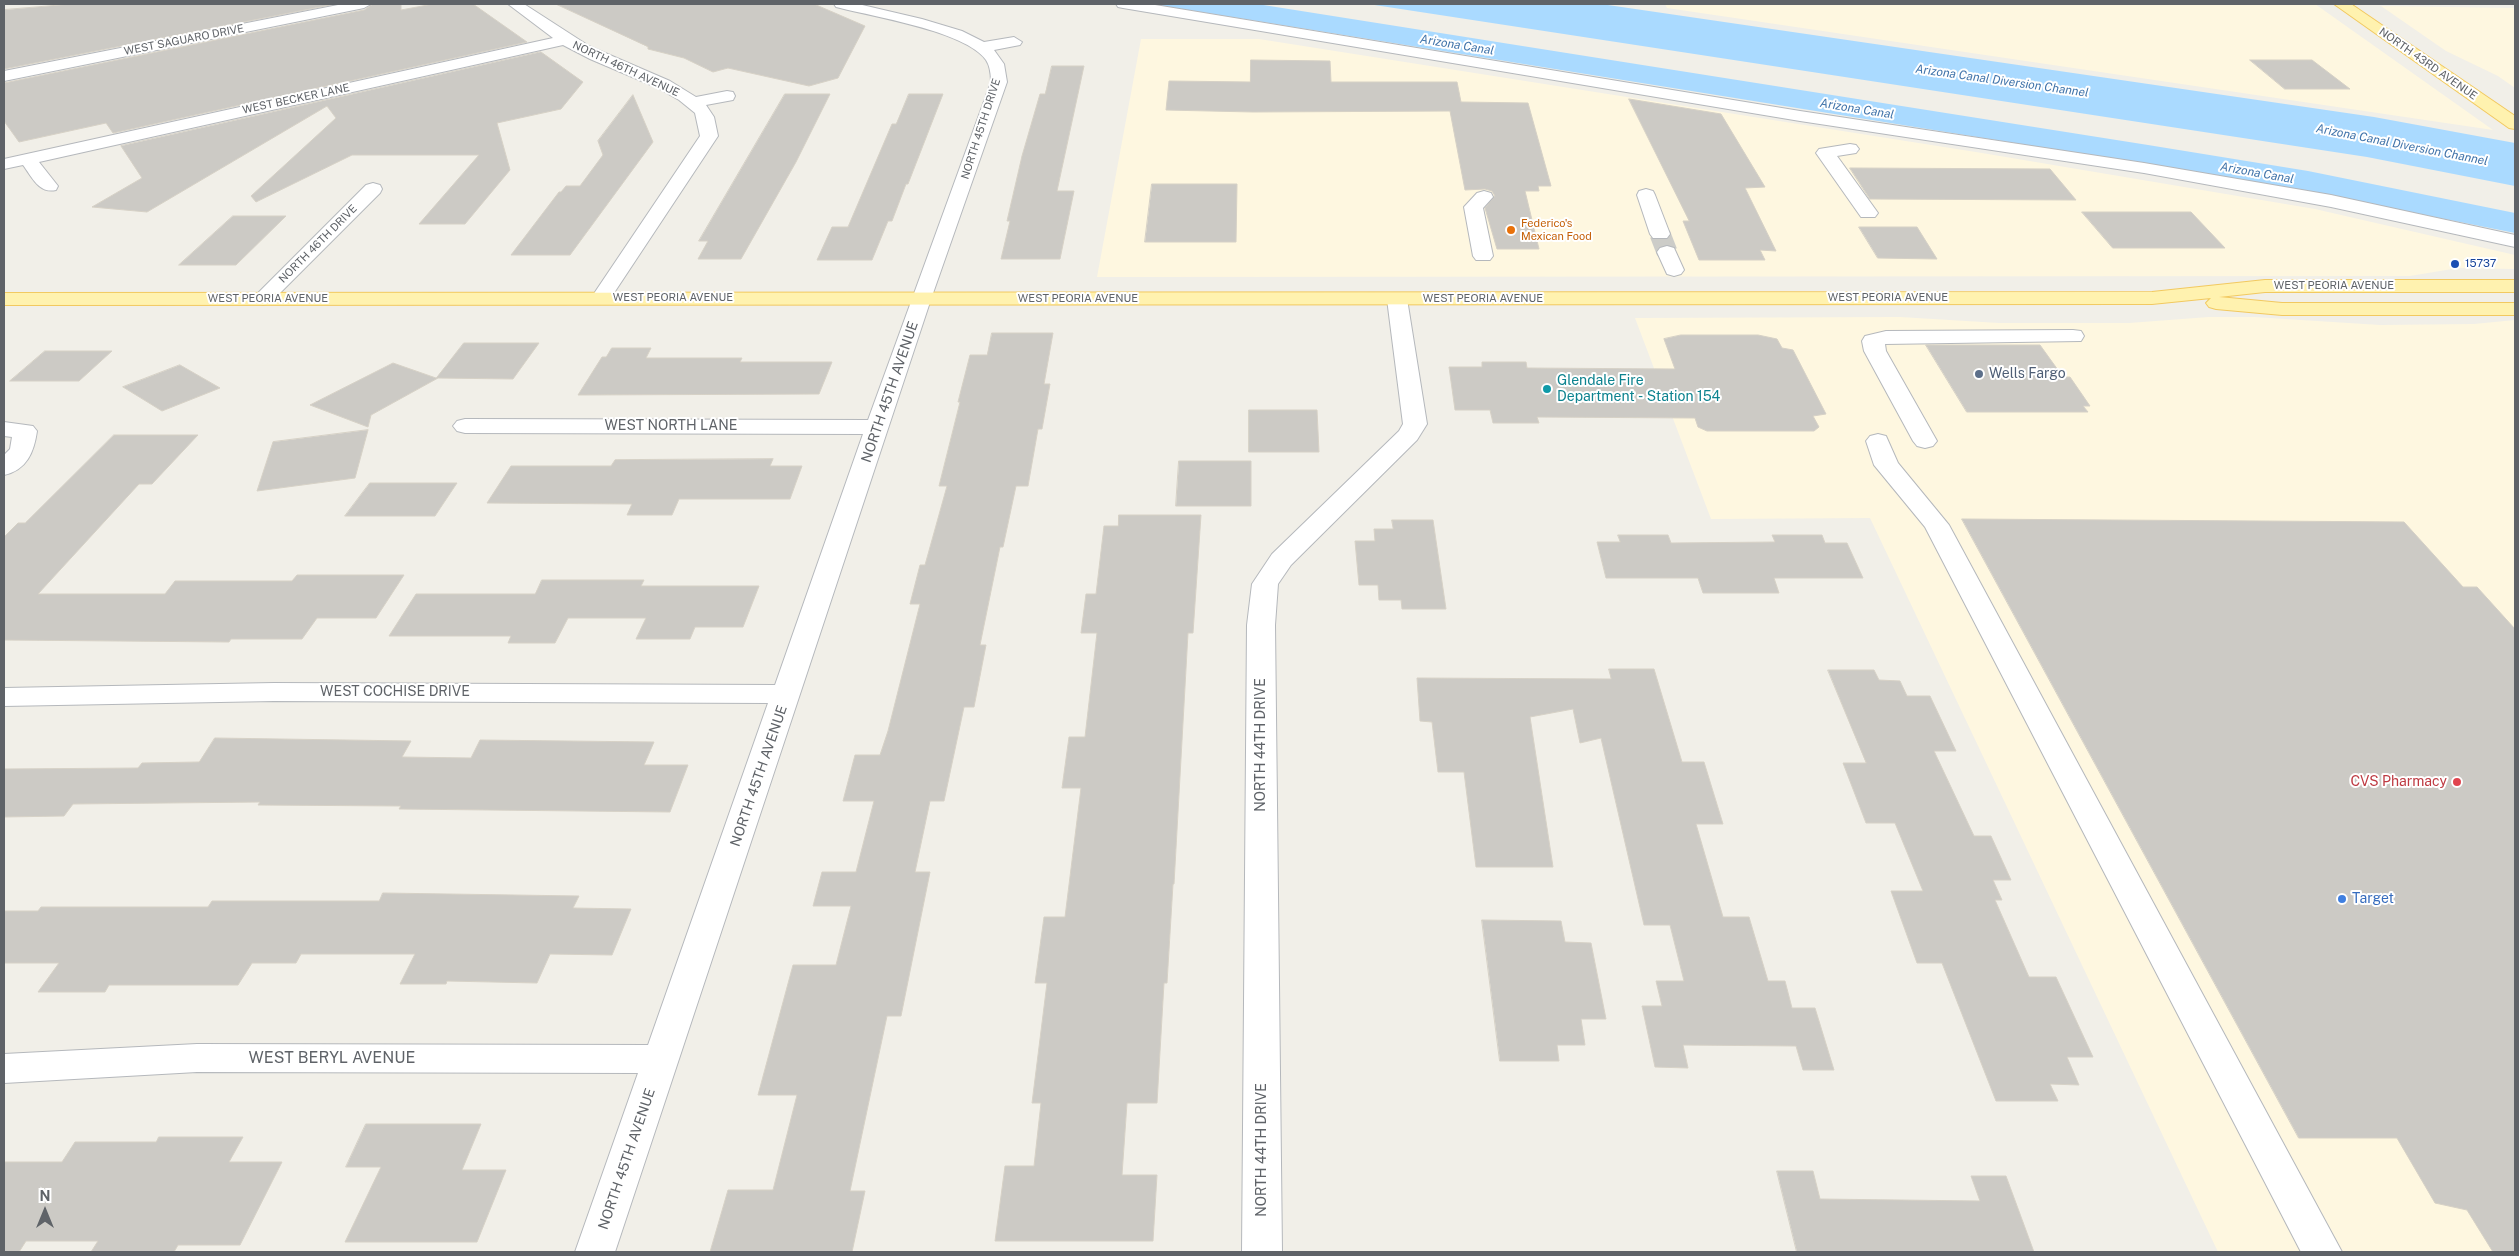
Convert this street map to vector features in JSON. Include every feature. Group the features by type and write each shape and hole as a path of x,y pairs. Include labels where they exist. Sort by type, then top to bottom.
{"main road":[{"name":"NORTH 43RD AVENUE","path":"2341,4 2515,124"},
{"name":"WEST PEORIA AVENUE","path":"2152,298 2265,286 2515,286"},
{"name":"WEST PEORIA AVENUE","path":"4,299 2152,298 2282,309 2515,309"}],"street":[{"name":"WEST SAGUARO DRIVE","path":"4,76 364,4"},
{"name":"NORTH 46TH AVENUE","path":"515,4 563,40 606,61 666,86 694,102 708,118 708,136 601,298"},
{"path":"841,4 946,31 983,47 1014,42"},
{"path":"1123,4 1790,114 2144,168 2331,201 2515,241"},
{"name":"WEST BECKER LANE","path":"4,164 563,40"},
{"name":"NORTH 45TH DRIVE","path":"921,299 999,82 999,70 994,58 983,47"},
{"path":"694,102 727,96"},
{"path":"1850,149 1825,153 1868,213"},
{"path":"28,159 49,186"},
{"name":"NORTH 46TH DRIVE","path":"263,299 373,189"},
{"path":"1646,195 1667,252"},
{"path":"1483,256 1473,207 1484,197"},
{"name":"NORTH 45TH AVENUE","path":"595,1252 921,299"},
{"name":"NORTH 44TH DRIVE","path":"1262,1252 1261,625 1265,584 1281,560 1409,435 1415,424 1397,299"},
{"path":"1925,441 1875,351 1873,341 1886,337 2073,336"},
{"name":"WEST NORTH LANE","path":"465,426 877,427"},
{"path":"4,468 22,451 14,430"},
{"path":"1878,441 1886,465 1936,525 2322,1252"},
{"name":"WEST COCHISE DRIVE","path":"4,697 274,692 787,694"},
{"name":"WEST BERYL AVENUE","path":"4,1069 197,1058 660,1059"}],"shaded area":[{"path":"1665,4 2315,4 2493,130 1667,8"},
{"path":"2381,6 2515,8 2515,88 2498,76 2446,51"},
{"path":"1141,39 1259,39 1982,153 2315,209 2515,255 2515,269 2458,268 2410,276 1097,277"},
{"path":"1900,317 1999,323 2129,323 2209,317 2254,317 2380,325 2474,324 2515,320 2515,1252 2218,1252 1870,518 1711,519 1635,318"}],"water":[{"name":"Arizona Canal","path":"1151,4 1257,4 2308,171 2515,213 2515,233 2319,194 2151,165"},
{"name":"Arizona Canal Diversion Channel","path":"1368,4 1601,4 2374,117 2515,143 2515,186 2367,157"}],"building":[{"path":"72,4 335,4 4,69 4,10"},
{"path":"373,4 401,4 401,10 433,4 473,4 527,42 113,133 106,123 19,142 4,121 4,83 364,10"},
{"path":"556,4 814,4 865,26 838,78 809,86 728,68 713,72 684,58 648,49 648,47"},
{"path":"541,52 583,82 561,109 497,123 510,170 465,224 419,224 479,155 352,155 256,202 251,196 336,118 327,106 147,212 92,207 142,178 121,146"},
{"path":"1251,60 1330,61 1331,82 1457,82 1461,102 1528,103 1551,186 1538,186 1539,191 1525,191 1539,249 1497,249 1485,208 1495,196 1492,191 1485,189 1465,190 1450,111 1253,112 1166,110 1169,81 1250,82"},
{"path":"2250,60 2312,60 2350,89 2285,89"},
{"path":"1052,66 1084,66 1057,191 1074,191 1060,259 1001,259 1010,221 1007,221 1022,156 1040,94 1045,94"},
{"path":"785,94 830,94 796,162 741,259 698,259 708,241 699,241"},
{"path":"909,94 943,94 908,184 906,184 892,221 888,221 872,260 817,260 832,227 848,227 892,124 896,124"},
{"path":"633,95 653,142 570,255 511,255 559,192 566,186 580,186 603,155 598,141"},
{"path":"1629,99 1721,114 1765,187 1745,188 1776,251 1760,250 1765,260 1699,260 1683,221 1689,221"},
{"path":"1850,168 2050,169 2076,200 1870,199"},
{"path":"1152,184 1237,184 1236,242 1145,242"},
{"path":"2082,212 2191,212 2225,248 2113,248"},
{"path":"233,216 286,216 236,265 179,265"},
{"path":"1859,227 1917,227 1937,259 1878,258"},
{"path":"992,333 1053,333 1044,384 1050,384 1042,429 1038,429 1028,486 1016,486 1003,547 1000,547 980,645 986,645 974,707 964,707 944,801 930,801 915,872 930,872 901,1016 887,1016 850,1191 865,1191 852,1252 710,1252 728,1190 773,1190 797,1095 758,1095 793,965 836,965 851,906 813,906 822,872 856,872 874,801 843,801 855,755 880,755 888,731 920,604 910,604 920,565 925,565 947,486 939,486 970,355 987,355"},
{"path":"1681,335 1758,335 1777,339 1782,348 1793,350 1826,414 1813,416 1819,427 1814,431 1707,431 1698,427 1695,418 1537,417 1539,423 1493,423 1490,410 1455,410 1449,367 1482,367 1482,362 1526,362 1527,368 1675,369 1664,339"},
{"path":"464,343 539,343 513,379 438,378 371,415 368,427 310,405 393,363 436,378"},
{"name":"Wells Fargo","path":"1926,345 2040,345 2063,377 2070,377 2090,406 2083,406 2088,412 1967,412"},
{"path":"612,348 651,348 646,358 742,358 740,362 832,362 819,394 578,395 602,357 606,357"},
{"path":"45,351 112,351 79,381 10,381"},
{"path":"180,365 220,388 162,411 123,387"},
{"path":"1249,410 1317,410 1319,452 1249,452"},
{"path":"368,430 355,478 257,491 273,442"},
{"path":"114,435 198,435 152,484 139,484 38,594 165,594 175,581 292,581 297,575 404,575 376,618 317,618 302,639 231,639 229,642 4,640 4,537 18,523 25,523"},
{"path":"773,459 770,466 802,466 790,499 679,499 672,515 627,515 632,504 487,503 511,466 611,466 615,460"},
{"path":"1179,461 1251,461 1251,506 1176,506"},
{"path":"370,483 457,483 435,516 345,516"},
{"path":"1119,515 1201,515 1193,633 1188,633 1174,884 1167,983 1164,983 1157,1103 1127,1103 1122,1175 1157,1175 1153,1241 995,1241 1005,1166 1034,1166 1041,1103 1032,1103 1047,983 1035,983 1044,917 1065,917 1081,788 1062,788 1069,737 1085,737 1097,633 1081,633 1086,594 1096,594 1104,526 1118,526"},
{"name":"Target","path":"1962,519 2404,522 2463,587 2477,587 2515,629 2515,1252 2493,1252 2467,1210 2435,1203 2397,1138 2299,1138"},
{"path":"1392,520 1433,520 1446,609 1402,609 1401,600 1379,600 1378,585 1359,585 1355,541 1375,541 1374,529 1393,529"},
{"path":"1618,535 1668,535 1671,543 1775,542 1772,535 1822,535 1825,543 1847,543 1863,578 1774,578 1779,593 1703,593 1698,578 1606,578 1597,542 1620,542"},
{"path":"542,580 644,580 641,586 759,586 743,627 695,627 690,639 636,639 646,618 568,618 555,643 508,643 511,636 389,636 416,594 535,594"},
{"path":"1609,669 1654,669 1682,762 1704,762 1723,824 1696,824 1723,917 1749,917 1768,981 1785,981 1792,1008 1815,1008 1834,1070 1803,1070 1796,1046 1683,1045 1688,1068 1655,1067 1642,1006 1662,1006 1656,981 1684,981 1670,925 1644,925 1601,738 1580,743 1573,709 1530,717 1553,867 1476,867 1464,772 1438,772 1432,722 1420,721 1417,678 1611,679"},
{"path":"1828,670 1874,670 1879,680 1900,681 1907,696 1930,696 1956,751 1934,751 1974,836 1991,836 2011,880 1993,880 2002,900 1995,900 2029,977 2056,977 2093,1057 2067,1057 2079,1085 2050,1084 2058,1101 1996,1101 1942,963 1917,963 1891,891 1923,891 1895,823 1866,823 1843,763 1866,763"},
{"path":"215,738 411,741 402,757 471,758 480,740 654,742 644,765 688,765 670,812 399,809 401,806 258,805 260,802 73,804 64,816 4,817 4,769 138,768 142,763 199,762"},
{"path":"383,893 579,896 573,908 631,909 612,955 550,954 537,983 447,981 446,984 400,984 415,954 301,954 296,963 252,963 238,985 109,985 105,992 38,992 59,963 4,963 4,911 38,911 41,907 208,907 212,901 379,901"},
{"path":"1482,920 1561,921 1565,942 1591,943 1606,1019 1581,1019 1585,1045 1557,1045 1559,1061 1500,1061"},
{"path":"366,1124 481,1124 462,1170 506,1170 477,1242 345,1242 381,1167 346,1167"},
{"path":"159,1137 243,1137 229,1162 282,1162 240,1245 178,1245 174,1252 91,1252 98,1241 26,1241 19,1252 4,1252 4,1162 62,1162 75,1142 156,1142"},
{"path":"1777,1171 1813,1171 1820,1199 1980,1201 1971,1176 2006,1176 2034,1252 1797,1252"}],"tunnel":[{"path":"1660,234 1667,252"}],"place":[{"name":"Federico's Mexican Food","path":"1511,230"},
{"name":"15737","path":"2455,264"},
{"name":"Wells Fargo","path":"1979,374"},
{"name":"Glendale Fire Department - Station 154","path":"1547,389"},
{"name":"CVS Pharmacy","path":"2457,782"},
{"name":"Target","path":"2342,899"}]}
